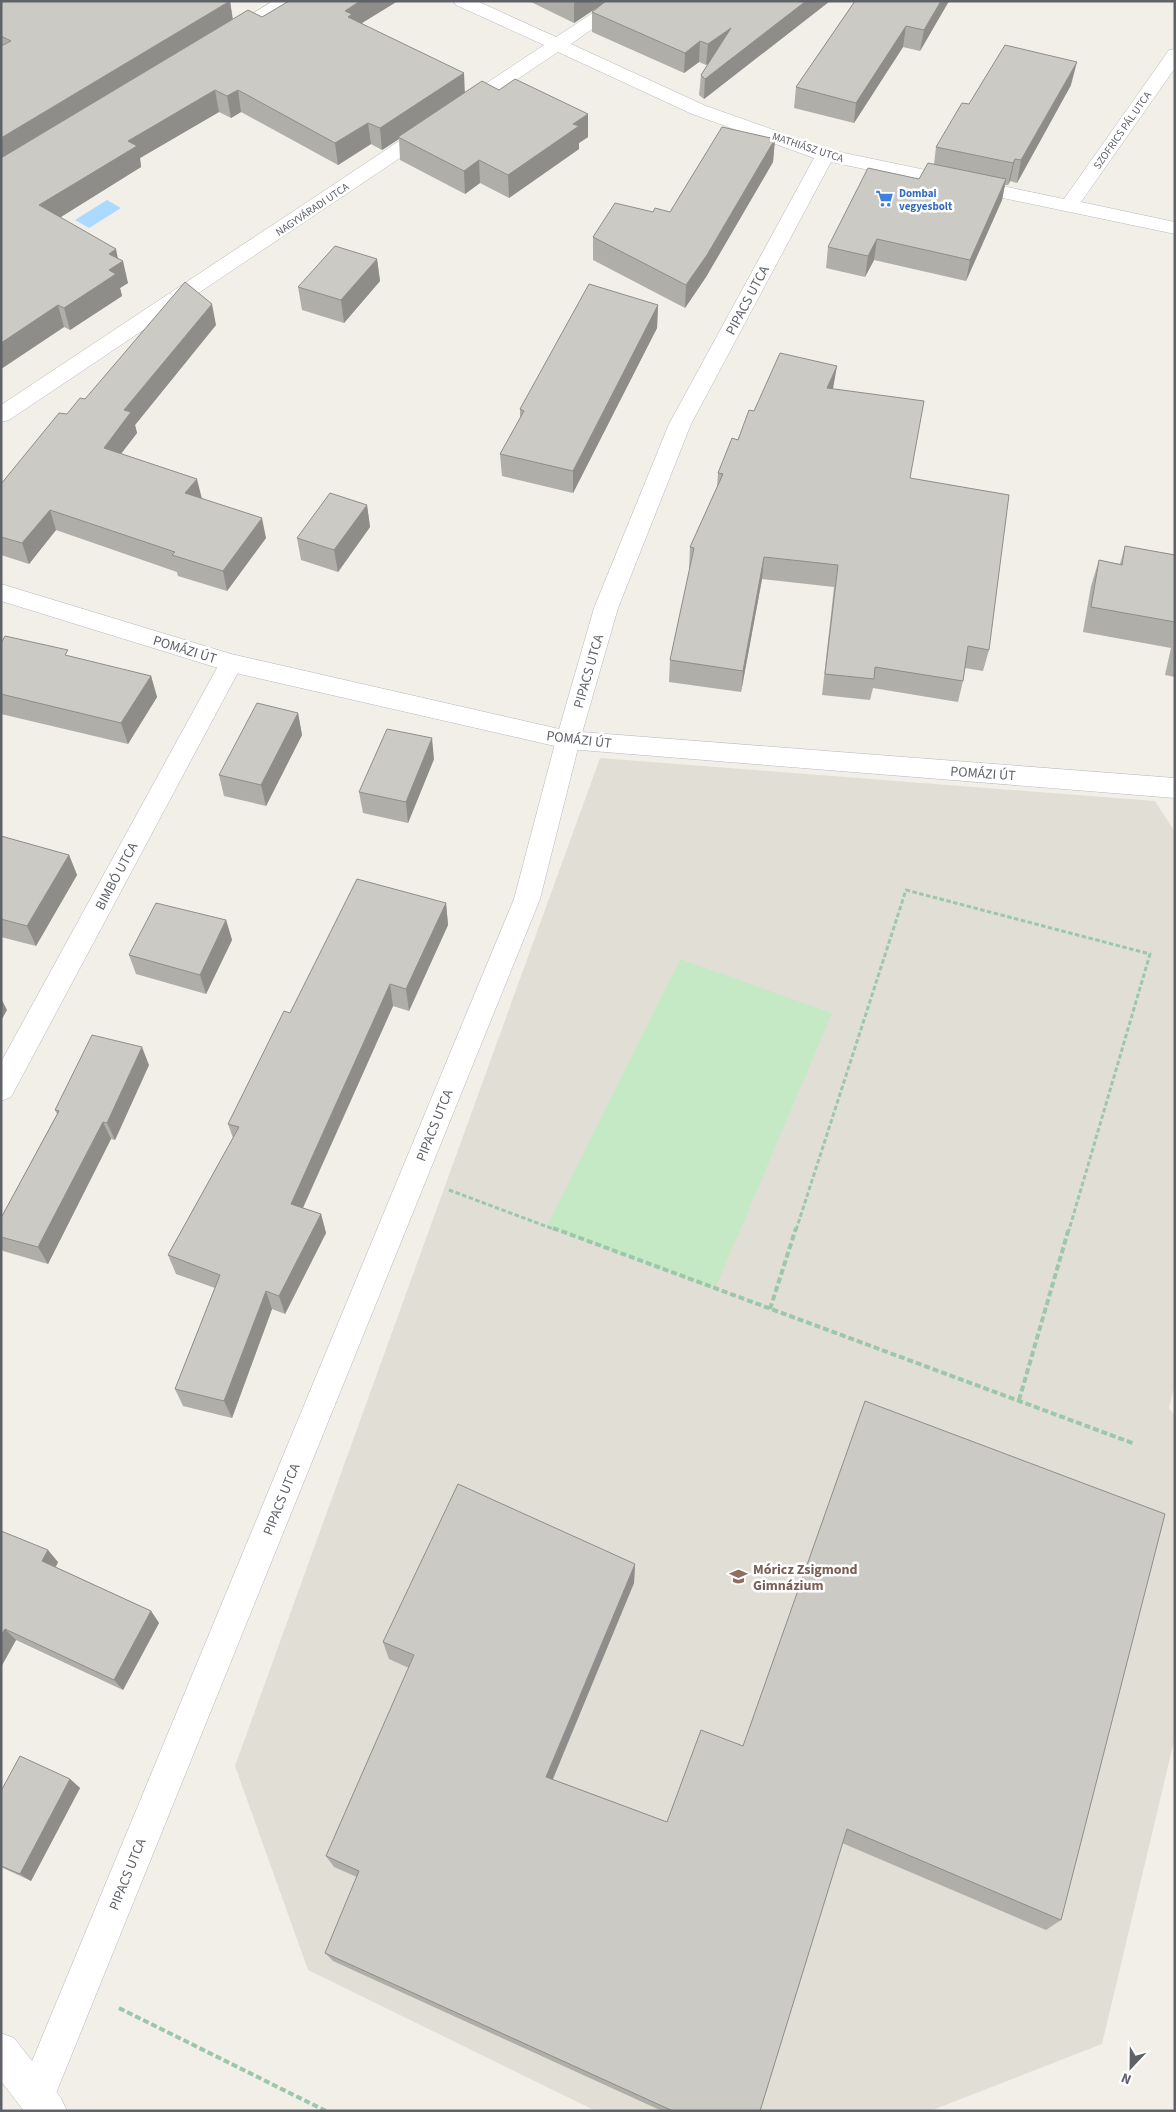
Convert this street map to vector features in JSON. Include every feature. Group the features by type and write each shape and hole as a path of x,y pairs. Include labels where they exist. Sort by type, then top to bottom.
{"street":[{"path":"211,47 286,1"},
{"name":"MATHIÁSZ UTCA","path":"462,1 699,110 825,155 1175,228"},
{"name":"NAGYVÁRADI UTCA","path":"1,415 623,1"},
{"name":"SZOFRICS PÁL UTCA","path":"1069,206 1175,54"},
{"name":"PIPACS UTCA","path":"42,2103 80,1989 527,898 568,740 606,608 680,424 825,155"},
{"name":"POMÁZI ÚT","path":"1,592 232,663 568,740 1175,788"},
{"name":"BIMBÓ UTCA","path":"1,1089 232,663"},
{"path":"1,2052 42,2103"}],"path":[{"path":"770,1309 906,890 1150,954 1019,1400"},
{"path":"413,1176 1135,1444"},
{"path":"80,1989 326,2111"}],"shaded area":[{"name":"Móricz Zsigmond Gimnázium","path":"600,758 1155,801 1175,832 1175,1384 1169,1408 1175,1416 1175,1737 1102,2044 930,2111 596,2111 308,1970 235,1766"}],"green space":[{"path":"680,959 832,1013 715,1289 547,1226"}],"water":[{"path":"107,200 121,208 89,228 75,220"}],"building":[{"path":"1,1 230,1 1,138 1,46 11,41 1,36"},
{"path":"289,1 360,1 345,11 352,14 348,17 464,73 380,128 368,123 335,143 238,90 227,96 215,90 128,141 137,146 39,205 116,249 109,254 123,261 109,270 116,274 64,308 58,305 1,343 1,158 248,10 262,17"},
{"path":"606,1 806,1 705,79 701,75 731,28 708,44 700,41 685,53 592,12"},
{"path":"855,1 941,1 924,30 906,26 856,103 796,87"},
{"path":"1005,45 1077,62 1021,160 1015,159 1013,163 936,147 962,103 969,104"},
{"path":"515,79 588,114 573,124 579,126 508,175 479,160 464,171 398,137 482,81 499,90"},
{"path":"722,127 775,139 707,255 686,285 593,237 615,203 653,212 655,208 670,212"},
{"path":"928,163 1006,179 970,260 877,239 868,256 828,247 868,168 919,179"},
{"path":"335,246 377,259 341,300 298,287"},
{"path":"185,282 212,304 124,410 131,412 104,448 197,479 185,493 262,518 223,571 172,555 175,552 50,510 22,543 1,537 1,484 59,413 67,414 80,398 85,399"},
{"path":"589,284 658,305 573,471 500,454 524,411 520,409"},
{"path":"780,353 837,366 827,388 924,401 910,478 1009,495 989,650 968,646 963,681 875,667 874,679 825,674 838,565 764,557 743,671 670,660 694,548 690,547 723,474 718,473 732,438 738,440 749,410 754,411"},
{"path":"330,493 367,505 334,550 297,538"},
{"path":"1125,546 1175,555 1175,622 1091,607 1099,560 1122,565"},
{"path":"5,636 68,650 65,655 151,676 121,723 1,694 1,643"},
{"path":"257,703 298,713 261,785 219,775"},
{"path":"387,729 432,738 406,802 359,792"},
{"path":"1,836 69,855 27,926 1,919"},
{"path":"357,879 446,903 406,989 390,984 291,1204 321,1214 279,1296 266,1291 224,1401 175,1389 220,1275 168,1255 239,1127 228,1124 284,1011 290,1013"},
{"path":"156,903 226,920 200,975 129,955"},
{"path":"92,1035 142,1047 107,1123 103,1122 38,1247 1,1237 1,1218 59,1111 55,1110"},
{"path":"865,1401 1165,1514 1061,1920 847,1829 760,2111 673,2111 325,1953 359,1871 326,1856 414,1655 383,1642 458,1484 635,1564 546,1777 667,1822 701,1730 743,1746"},
{"path":"1,1531 48,1550 42,1561 151,1611 114,1680 5,1629 1,1635"},
{"path":"20,1756 70,1779 20,1874 1,1866 1,1791"}],"place":[{"name":"Dombai vegyesbolt","path":"885,199"},
{"name":"Móricz Zsigmond Gimnázium","path":"739,1577"}]}
